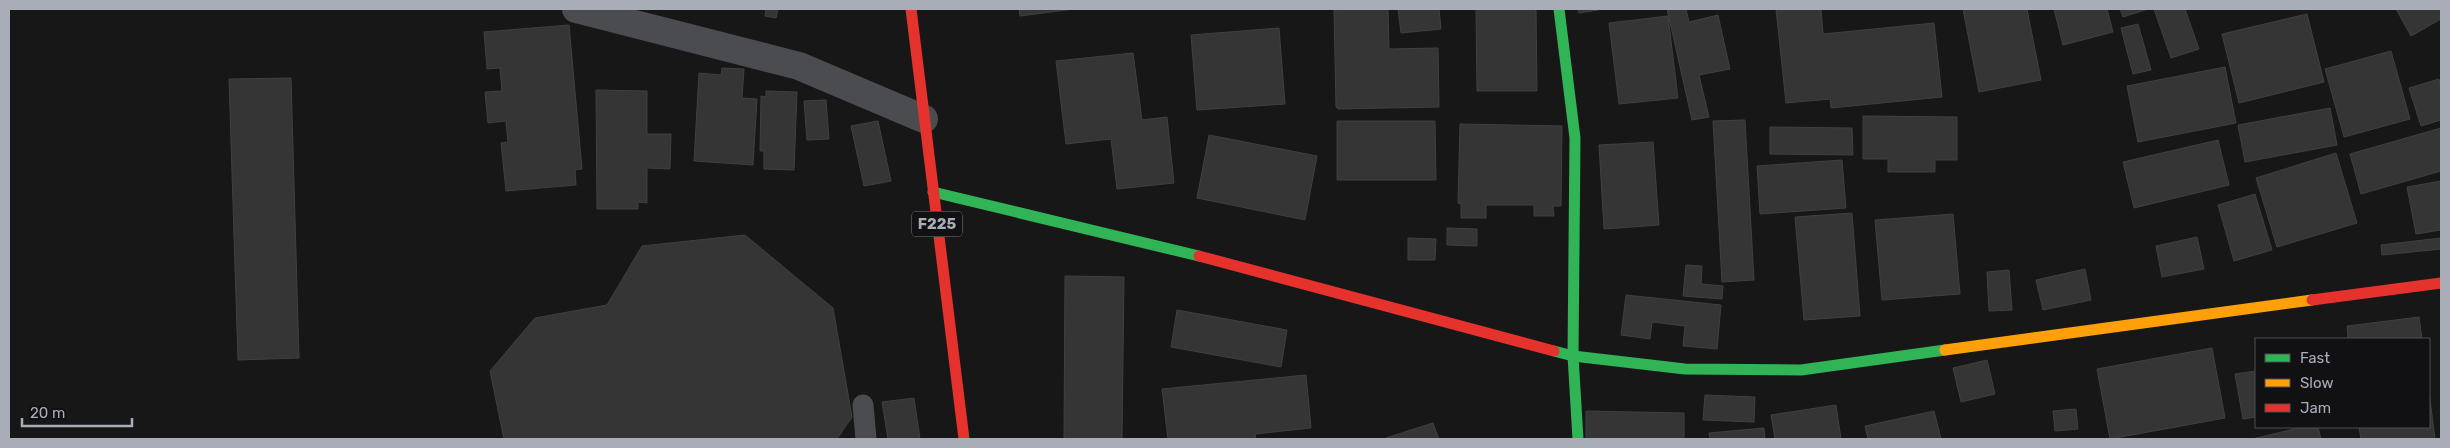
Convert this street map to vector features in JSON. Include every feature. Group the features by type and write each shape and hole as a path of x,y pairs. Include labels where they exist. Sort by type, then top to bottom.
{"street":[{"path":"576,9 799,66 924,119"},
{"name":"F225","path":"911,9 964,439"},
{"path":"1559,9 1575,138 1573,356 1578,439"},
{"path":"933,192 1226,263 1573,356 1685,369 1801,370 2441,283"}],"lane":[{"path":"863,405 866,439"}],"building":[{"path":"766,9 778,9 776,18 765,16"},
{"path":"1019,9 1074,9 1020,16"},
{"path":"1388,9 1389,49 1438,48 1439,107 1338,109 1336,107 1334,10"},
{"path":"1398,9 1439,9 1441,29 1401,33"},
{"path":"1476,9 1536,9 1537,91 1477,91"},
{"path":"1578,9 1598,9 1598,10 1579,13"},
{"path":"1667,9 1686,9 1689,22 1718,15 1730,69 1699,75 1709,117 1692,120"},
{"path":"1776,9 1821,9 1823,34 1934,23 1942,97 1831,108 1830,99 1786,103"},
{"path":"1963,9 2027,9 2041,80 1979,92"},
{"path":"2054,9 2107,9 2113,32 2063,45"},
{"path":"2120,9 2148,9 2123,17"},
{"path":"2154,9 2185,9 2199,49 2171,58"},
{"path":"2396,9 2441,9 2441,19 2411,36"},
{"path":"2307,14 2324,82 2239,103 2222,34"},
{"path":"1668,16 1678,98 1619,104 1609,23"},
{"path":"2138,24 2151,70 2133,74 2121,28"},
{"path":"569,25 582,169 575,170 576,185 506,191 501,143 508,142 506,121 488,123 485,92 502,91 500,68 487,69 484,32"},
{"path":"1279,28 1285,104 1197,110 1191,35"},
{"path":"2391,51 2410,119 2344,137 2325,69"},
{"path":"1133,53 1142,120 1167,117 1174,183 1117,189 1111,139 1066,144 1056,61"},
{"path":"2225,67 2236,123 2138,142 2127,86"},
{"path":"722,68 744,69 742,98 757,99 753,165 694,161 699,73 721,75"},
{"path":"291,78 299,358 238,360 229,79"},
{"path":"2439,79 2441,88 2441,120 2421,126 2409,88"},
{"path":"596,90 647,91 647,134 671,134 670,169 647,168 647,203 638,202 638,209 597,209"},
{"path":"766,91 797,92 794,170 764,169 764,151 760,151 761,96 766,97"},
{"path":"826,100 829,139 807,140 804,101"},
{"path":"2330,108 2337,145 2245,162 2238,125"},
{"path":"1863,116 1957,117 1957,160 1935,160 1935,172 1888,172 1888,159 1863,159"},
{"path":"1745,120 1754,280 1722,282 1713,121"},
{"path":"878,121 891,181 864,186 851,126"},
{"path":"1337,121 1435,121 1436,180 1337,180"},
{"path":"1460,124 1562,126 1561,206 1553,206 1554,216 1534,216 1534,205 1486,205 1486,218 1461,218 1461,204 1458,203"},
{"path":"1770,127 1852,128 1853,155 1770,154"},
{"path":"2441,128 2441,171 2361,194 2350,154"},
{"path":"1209,135 1317,156 1305,220 1197,198"},
{"path":"2218,140 2229,185 2134,208 2123,162"},
{"path":"1653,142 1659,225 1604,229 1599,145"},
{"path":"2336,153 2357,223 2277,247 2256,178"},
{"path":"1842,160 1846,208 1760,214 1757,166"},
{"path":"2441,181 2441,230 2416,234 2407,187"},
{"path":"2255,194 2272,250 2234,261 2218,205"},
{"path":"1852,213 1860,316 1804,320 1795,217"},
{"path":"1953,214 1960,294 1882,300 1875,220"},
{"path":"1447,228 1477,229 1477,246 1447,245"},
{"path":"745,235 833,308 852,417 837,439 504,439 490,371 535,318 607,305 642,246"},
{"path":"2197,237 2204,269 2162,277 2156,246"},
{"path":"1408,238 1436,239 1435,260 1408,260"},
{"path":"2441,238 2441,249 2382,255 2381,245"},
{"path":"1686,265 1702,266 1701,284 1723,286 1722,299 1683,296"},
{"path":"2085,269 2091,300 2043,310 2036,280"},
{"path":"2009,270 2012,310 1989,311 1987,272"},
{"path":"1065,276 1124,277 1122,439 1064,439"},
{"path":"1626,295 1721,305 1717,349 1683,346 1685,326 1652,322 1650,339 1621,335"},
{"path":"1177,310 1287,330 1281,367 1171,347"},
{"path":"2419,317 2422,338 2348,338 2347,326"},
{"path":"2212,348 2225,418 2110,439 2097,369"},
{"path":"1987,360 1995,394 1961,402 1953,368"},
{"path":"2255,371 2255,417 2243,419 2235,374"},
{"path":"1306,375 1311,428 1255,434 1256,439 1168,439 1162,389"},
{"path":"1705,395 1755,397 1754,422 1703,420"},
{"path":"914,398 920,439 888,439 882,402"},
{"path":"2430,400 2435,439 2361,439 2359,428 2430,428"},
{"path":"1836,405 1841,439 1775,439 1771,415"},
{"path":"2076,409 2078,429 2055,431 2053,411"},
{"path":"1586,411 1684,413 1684,439 1586,439"},
{"path":"1934,411 1941,439 1868,439 1865,426"},
{"path":"1433,423 1439,439 1386,438"},
{"path":"1764,428 1765,439 1710,439 1709,433"},
{"path":"2299,428 2318,428 2321,439 2252,439"}],"traffic: fast":[{"path":"1559,9 1575,138 1573,356 1578,439"},
{"path":"933,192 1199,256"},
{"path":"1554,351 1573,356 1685,369 1801,370 1945,350"}],"traffic: slow":[{"path":"1945,350 2312,300"}],"traffic: jam":[{"path":"911,9 964,439"},
{"path":"1199,256 1554,351"},
{"path":"2312,300 2441,283"}]}
